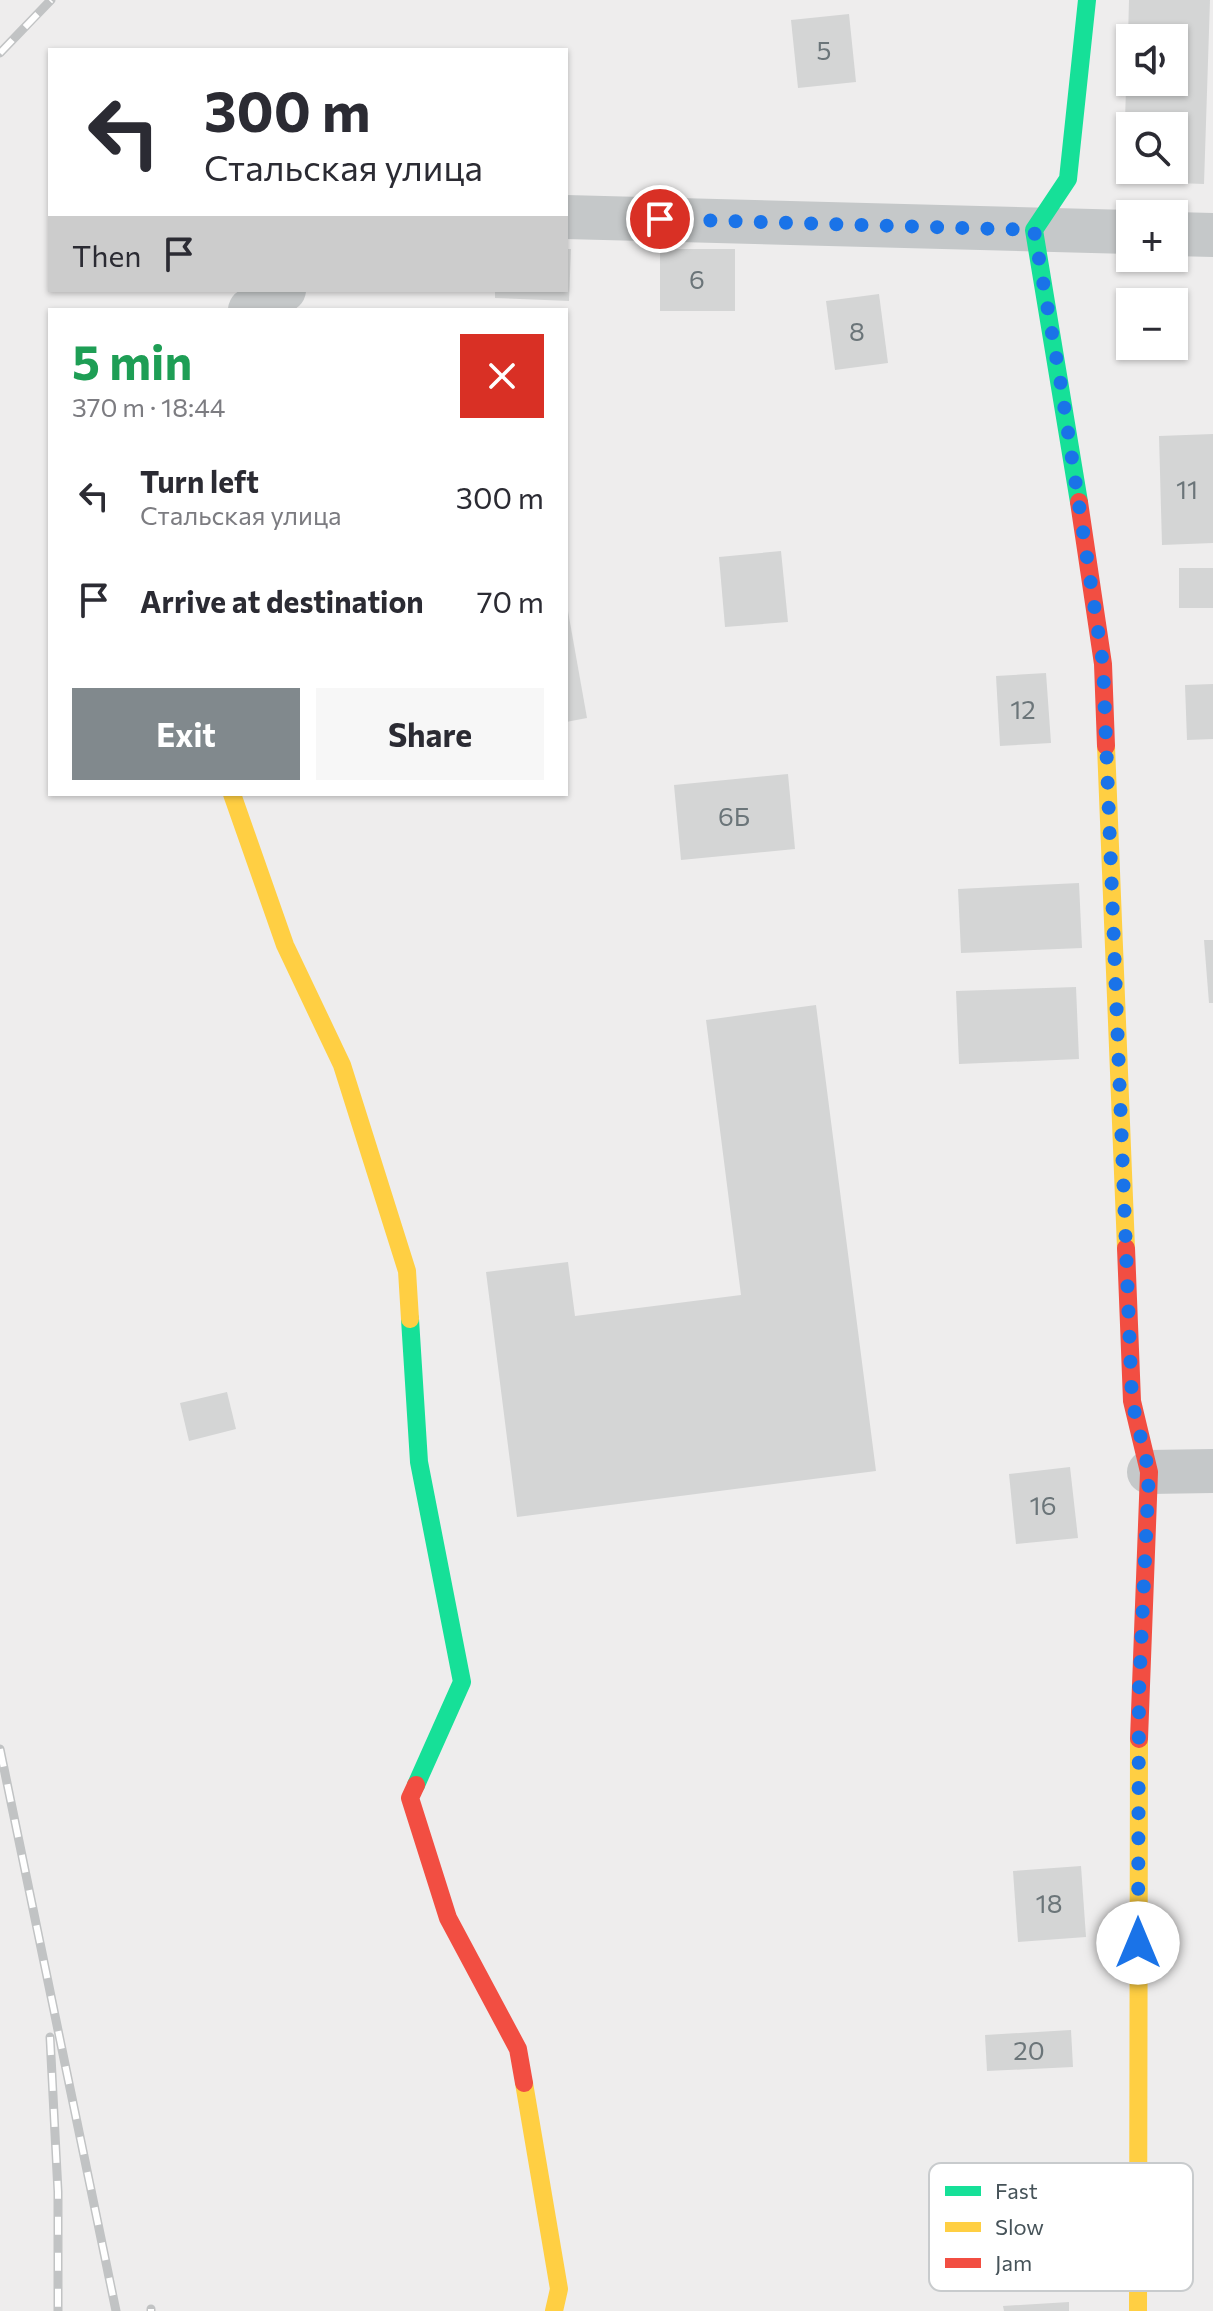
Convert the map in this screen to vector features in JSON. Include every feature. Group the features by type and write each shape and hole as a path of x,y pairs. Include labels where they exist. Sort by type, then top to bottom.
{"street":[{"path":"1087,0 1068,179 1034,230 1103,664 1132,1401 1149,1472 1139,1691 1138,2163"},
{"path":"568,217 1116,232"},
{"path":"1188,234 1213,235"},
{"path":"253,308 281,292"},
{"path":"233,796 285,945 342,1065 407,1271 419,1462 462,1682 410,1798 448,1918 518,2049 559,2289 554,2311"},
{"path":"1149,1472 1213,1471"},
{"path":"1138,2291 1138,2311"}],"building":[{"path":"1129,0 1210,0 1204,184 1188,183 1188,112 1125,112 1126,96 1188,96 1188,24 1128,24"},
{"path":"849,14 856,82 798,88 791,20"},
{"path":"568,249 571,249 569,301 495,298 495,292 568,292"},
{"path":"660,249 735,249 735,311 660,311"},
{"path":"879,294 888,363 835,370 826,301"},
{"path":"1213,434 1213,543 1162,545 1159,436"},
{"path":"781,551 788,622 725,627 719,557"},
{"path":"1179,568 1213,568 1213,608 1179,608"},
{"path":"568,611 587,718 568,722"},
{"path":"1046,673 1051,743 1000,746 996,676"},
{"path":"1213,684 1213,739 1187,740 1185,685"},
{"path":"788,774 795,849 681,860 674,785"},
{"path":"1079,883 1082,948 961,953 958,889"},
{"path":"1204,940 1213,940 1213,1003 1209,1003"},
{"path":"1076,987 1079,1059 959,1064 956,991"},
{"path":"816,1005 876,1471 517,1517 486,1272 568,1262 575,1316 741,1295 706,1020"},
{"path":"227,1392 236,1429 189,1441 180,1403"},
{"path":"1070,1467 1078,1538 1016,1544 1009,1474"},
{"path":"1081,1866 1086,1937 1018,1942 1013,1871"},
{"path":"1071,2030 1073,2067 987,2071 985,2035"},
{"path":"1069,2302 1069,2311 1004,2311 1003,2306"}],"railway":[{"path":"0,53 51,0"},
{"path":"0,1749 116,2311"},
{"path":"50,2037 58,2192 58,2311"}],"traffic: fast":[{"path":"1079,502 1034,230 1068,179 1087,0"},
{"path":"410,1319 419,1462 462,1682 416,1785"}],"traffic: slow":[{"path":"1106,746 1126,1248"},
{"path":"233,796 285,945 342,1065 407,1271 410,1319"},
{"path":"1138,2163 1139,1739"},
{"path":"524,2083 559,2289 554,2311"},
{"path":"1138,2291 1138,2311"}],"traffic: jam":[{"path":"1079,502 1103,664 1106,746"},
{"path":"1126,1248 1132,1401 1149,1472 1139,1739"},
{"path":"416,1785 410,1798 448,1918 518,2049 524,2083"}],"route":[{"path":"660,219 1034,230 1103,664 1132,1401 1149,1472 1139,1691 1138,1943"}]}
